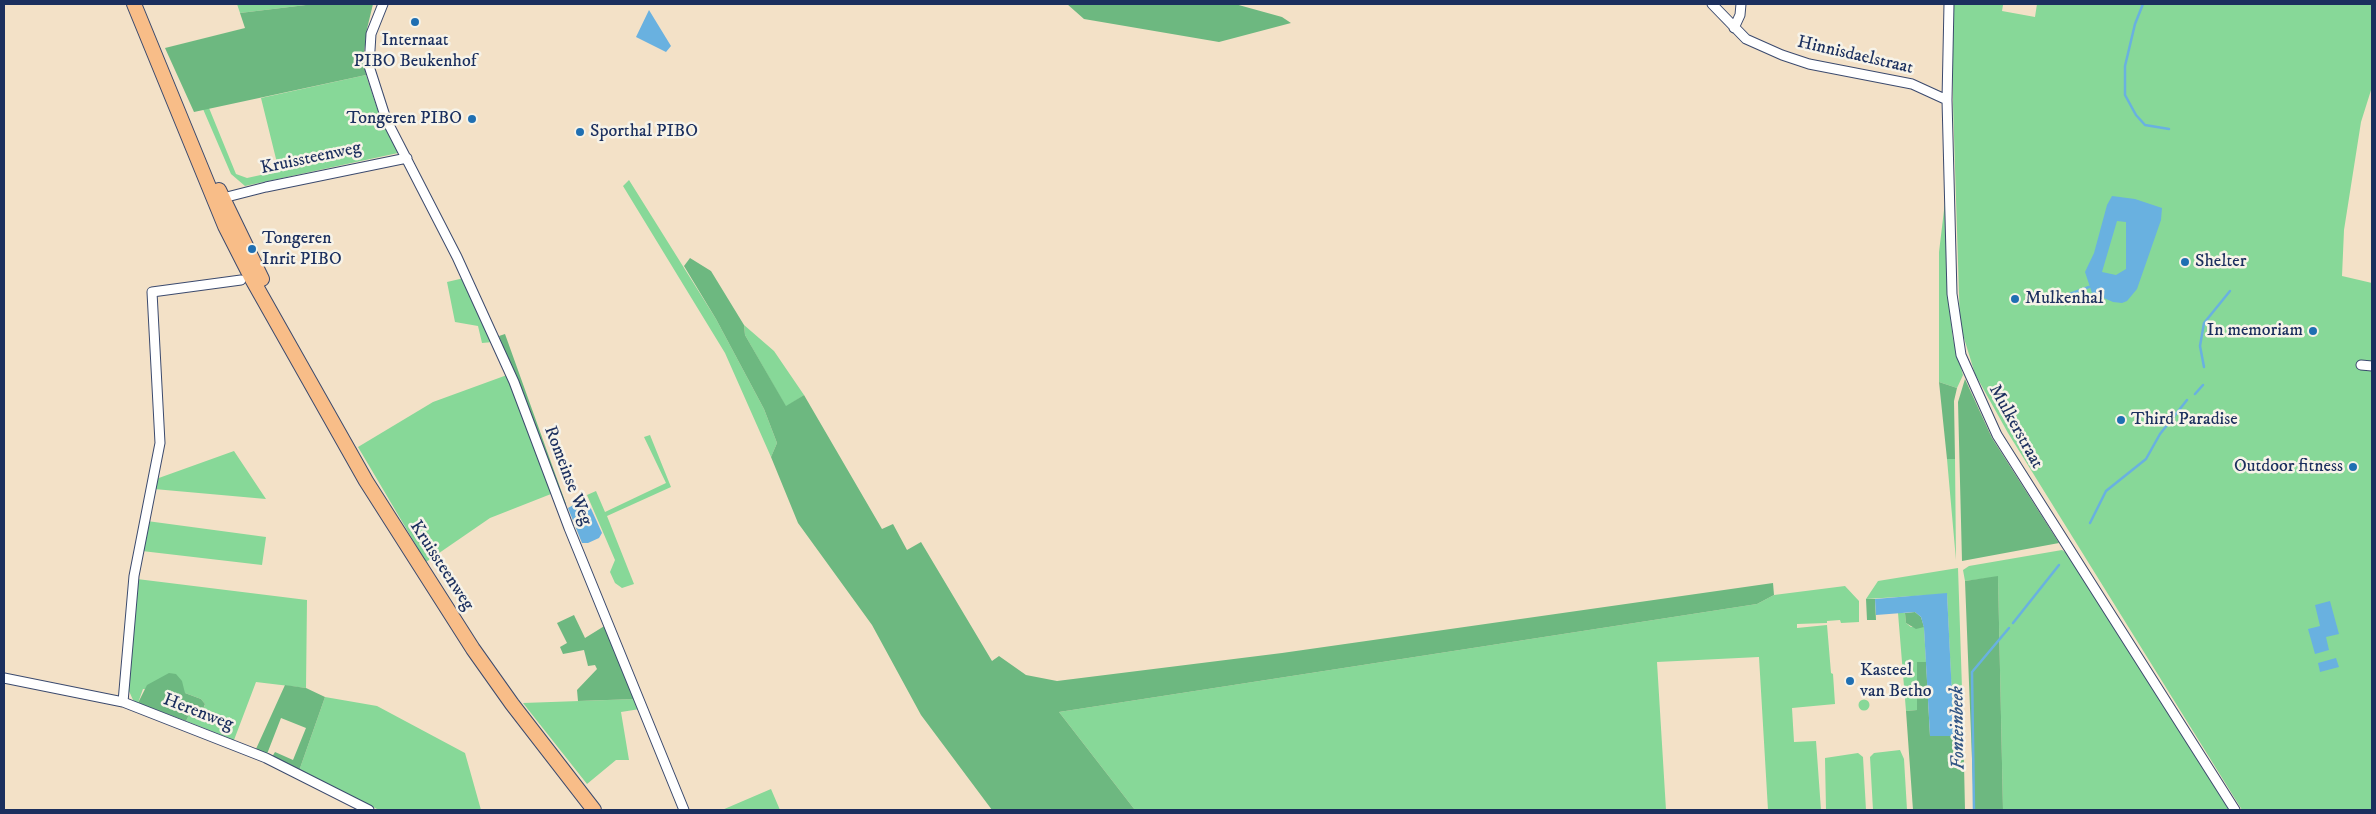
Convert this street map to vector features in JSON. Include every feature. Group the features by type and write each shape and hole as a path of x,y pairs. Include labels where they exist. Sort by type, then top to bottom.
{"main road":[{"name":"Kruissteenweg","path":"134,4 173,98 219,200 244,264 366,481 437,596 512,704 594,810"}],"street":[{"name":"Romeinse Weg","path":"383,4 371,34 370,66 386,119 457,257 514,382 569,528 684,810"},
{"name":"Hinnisdaelstraat","path":"1712,4 1746,39 1782,55 1809,64 1912,84 1947,100"},
{"path":"1734,28 1740,15 1741,4"},
{"name":"Mulkerstraat","path":"1949,4 1947,100 1952,294 1956,328 1965,364 1996,435 2235,810"},
{"name":"Kruissteenweg","path":"219,200 407,158"},
{"path":"123,702 134,576 160,443 152,292 241,280"},
{"path":"2361,365 2372,366"},
{"name":"Herenweg","path":"4,678 123,702 266,758 369,810"}],"green space":[{"path":"237,4 314,4 240,13"},
{"path":"314,4 373,4 364,53 366,75 194,112 165,48 245,28 240,13"},
{"path":"1067,4 1235,4 1282,17 1291,23 1219,42 1084,19"},
{"path":"1953,4 2003,5 2002,11 2035,17 2037,4 2372,4 2372,87 2361,122 2344,230 2342,276 2372,283 2372,810 2242,810 2008,433 1975,374 1960,325 1953,104"},
{"path":"366,75 377,108 398,153 245,186 231,174 203,109 209,108 236,174 247,178 279,171 261,98"},
{"path":"629,180 716,319 764,409 777,443 771,457 725,353 623,186"},
{"path":"1945,202 1948,299 1953,339 1963,375 1957,388 1939,382 1939,252"},
{"path":"690,258 711,271 744,325 745,335 786,406 804,395 882,529 893,524 907,550 921,542 992,661 999,656 1026,675 1057,681 1282,653 1773,583 1774,595 1757,604 1059,712 1135,810 992,810 921,715 872,625 798,523 771,457 777,443 764,409 716,319 684,266"},
{"path":"464,278 493,342 482,343 478,326 455,322 447,282"},
{"path":"744,325 774,351 804,395 786,407 745,335"},
{"path":"505,334 566,504 562,506 499,336"},
{"path":"507,375 551,494 490,518 426,562 358,447 433,402"},
{"path":"1965,379 1992,438 2059,543 1962,561 1958,402"},
{"path":"1939,382 1957,388 1954,401 1955,459 1947,459"},
{"path":"650,435 671,487 607,516 634,584 622,588 615,583 610,572 615,560 587,495 596,491 605,512 666,483 644,437"},
{"path":"234,451 266,499 154,489 156,479"},
{"path":"1947,459 1955,459 1956,560"},
{"path":"147,521 266,537 262,565 142,551"},
{"path":"2062,550 2068,554 2229,810 2003,810 1998,577 1965,581 1963,570 1969,566"},
{"path":"1958,568 1963,719 1953,720 1947,594 1866,599 1878,581"},
{"path":"1998,576 2003,810 1974,810 1965,581"},
{"path":"137,579 307,600 306,688 256,682 234,740 186,721 190,713 203,710 205,704 201,699 185,693 143,689 138,703 133,700 129,691"},
{"path":"1845,586 1859,601 1859,622 1841,623 1840,620 1827,621 1827,623 1797,624 1797,628 1827,625 1835,704 1792,708 1794,742 1816,741 1821,810 1768,810 1759,657 1657,662 1666,810 1135,810 1059,712 1757,604 1774,595"},
{"path":"1866,599 1875,599 1876,620 1867,620"},
{"path":"1915,612 1921,617 1924,627 1916,629 1906,623 1905,613"},
{"path":"1898,613 1905,613 1906,623 1911,627 1924,627 1926,662 1917,662 1917,710 1906,711"},
{"path":"574,615 585,638 606,625 636,699 578,701 577,690 597,669 595,665 588,666 584,650 563,654 560,647 567,643 557,623"},
{"path":"1917,662 1926,662 1930,736 1953,736 1953,720 1963,719 1965,810 1913,810 1906,711 1917,710"},
{"path":"169,673 176,674 182,681 185,693 201,699 205,704 203,709 190,713 186,721 138,703 147,685"},
{"path":"285,685 306,688 325,697 299,771 272,757 275,752 293,760 306,728 281,718 267,754 256,749"},
{"path":"325,697 377,706 465,753 481,810 379,810 299,771"},
{"path":"636,699 640,709 621,712 629,760 616,760 587,784 523,703"},
{"path":"1864,699 1870,705 1864,711 1858,705"},
{"path":"1900,750 1904,759 1907,810 1873,810 1870,757 1874,753"},
{"path":"1858,753 1863,757 1866,810 1826,810 1825,758"},
{"path":"771,789 780,810 722,810"}],"water":[{"path":"649,10 671,46 666,52 636,37"},
{"path":"2112,196 2135,199 2162,208 2161,220 2137,289 2127,301 2122,303 2113,302 2092,293 2085,272 2094,253 2107,205","holes":["2117,221 2126,222 2126,269 2116,275 2102,272"]},
{"path":"582,500 588,502 602,533 599,538 588,543 582,543 568,508"},
{"path":"1947,593 1954,736 1930,736 1924,628 1921,617 1915,612 1876,615 1875,599"},
{"path":"2330,601 2339,634 2326,637 2329,650 2315,654 2308,629 2320,626 2315,605"},
{"path":"2336,658 2339,667 2320,672 2318,663"}],"waterway":[{"path":"2143,4 2135,24 2125,66 2125,95 2136,115 2145,125 2169,129"},
{"path":"2067,295 2089,287"},
{"name":"Fonteinbeek","path":"2204,367 2200,346 2204,323 2230,291"},
{"name":"Fonteinbeek","path":"2195,394 2203,385"},
{"name":"Fonteinbeek","path":"2090,523 2106,491 2146,459 2160,434 2187,400"},
{"name":"Fonteinbeek","path":"2013,623 2059,565"},
{"name":"Fonteinbeek","path":"1974,810 1972,672 2009,628"}],"place":[{"name":"Internaat PIBO Beukenhof","path":"415,22"},
{"name":"Tongeren PIBO","path":"472,119"},
{"name":"Sporthal PIBO","path":"580,132"},
{"name":"Tongeren Inrit PIBO","path":"252,249"},
{"name":"Shelter","path":"2185,262"},
{"name":"Mulkenhal","path":"2015,299"},
{"name":"In memoriam","path":"2313,331"},
{"name":"Third Paradise","path":"2121,420"},
{"name":"Outdoor fitness","path":"2353,467"},
{"name":"Kasteel van Betho","path":"1850,681"}]}
